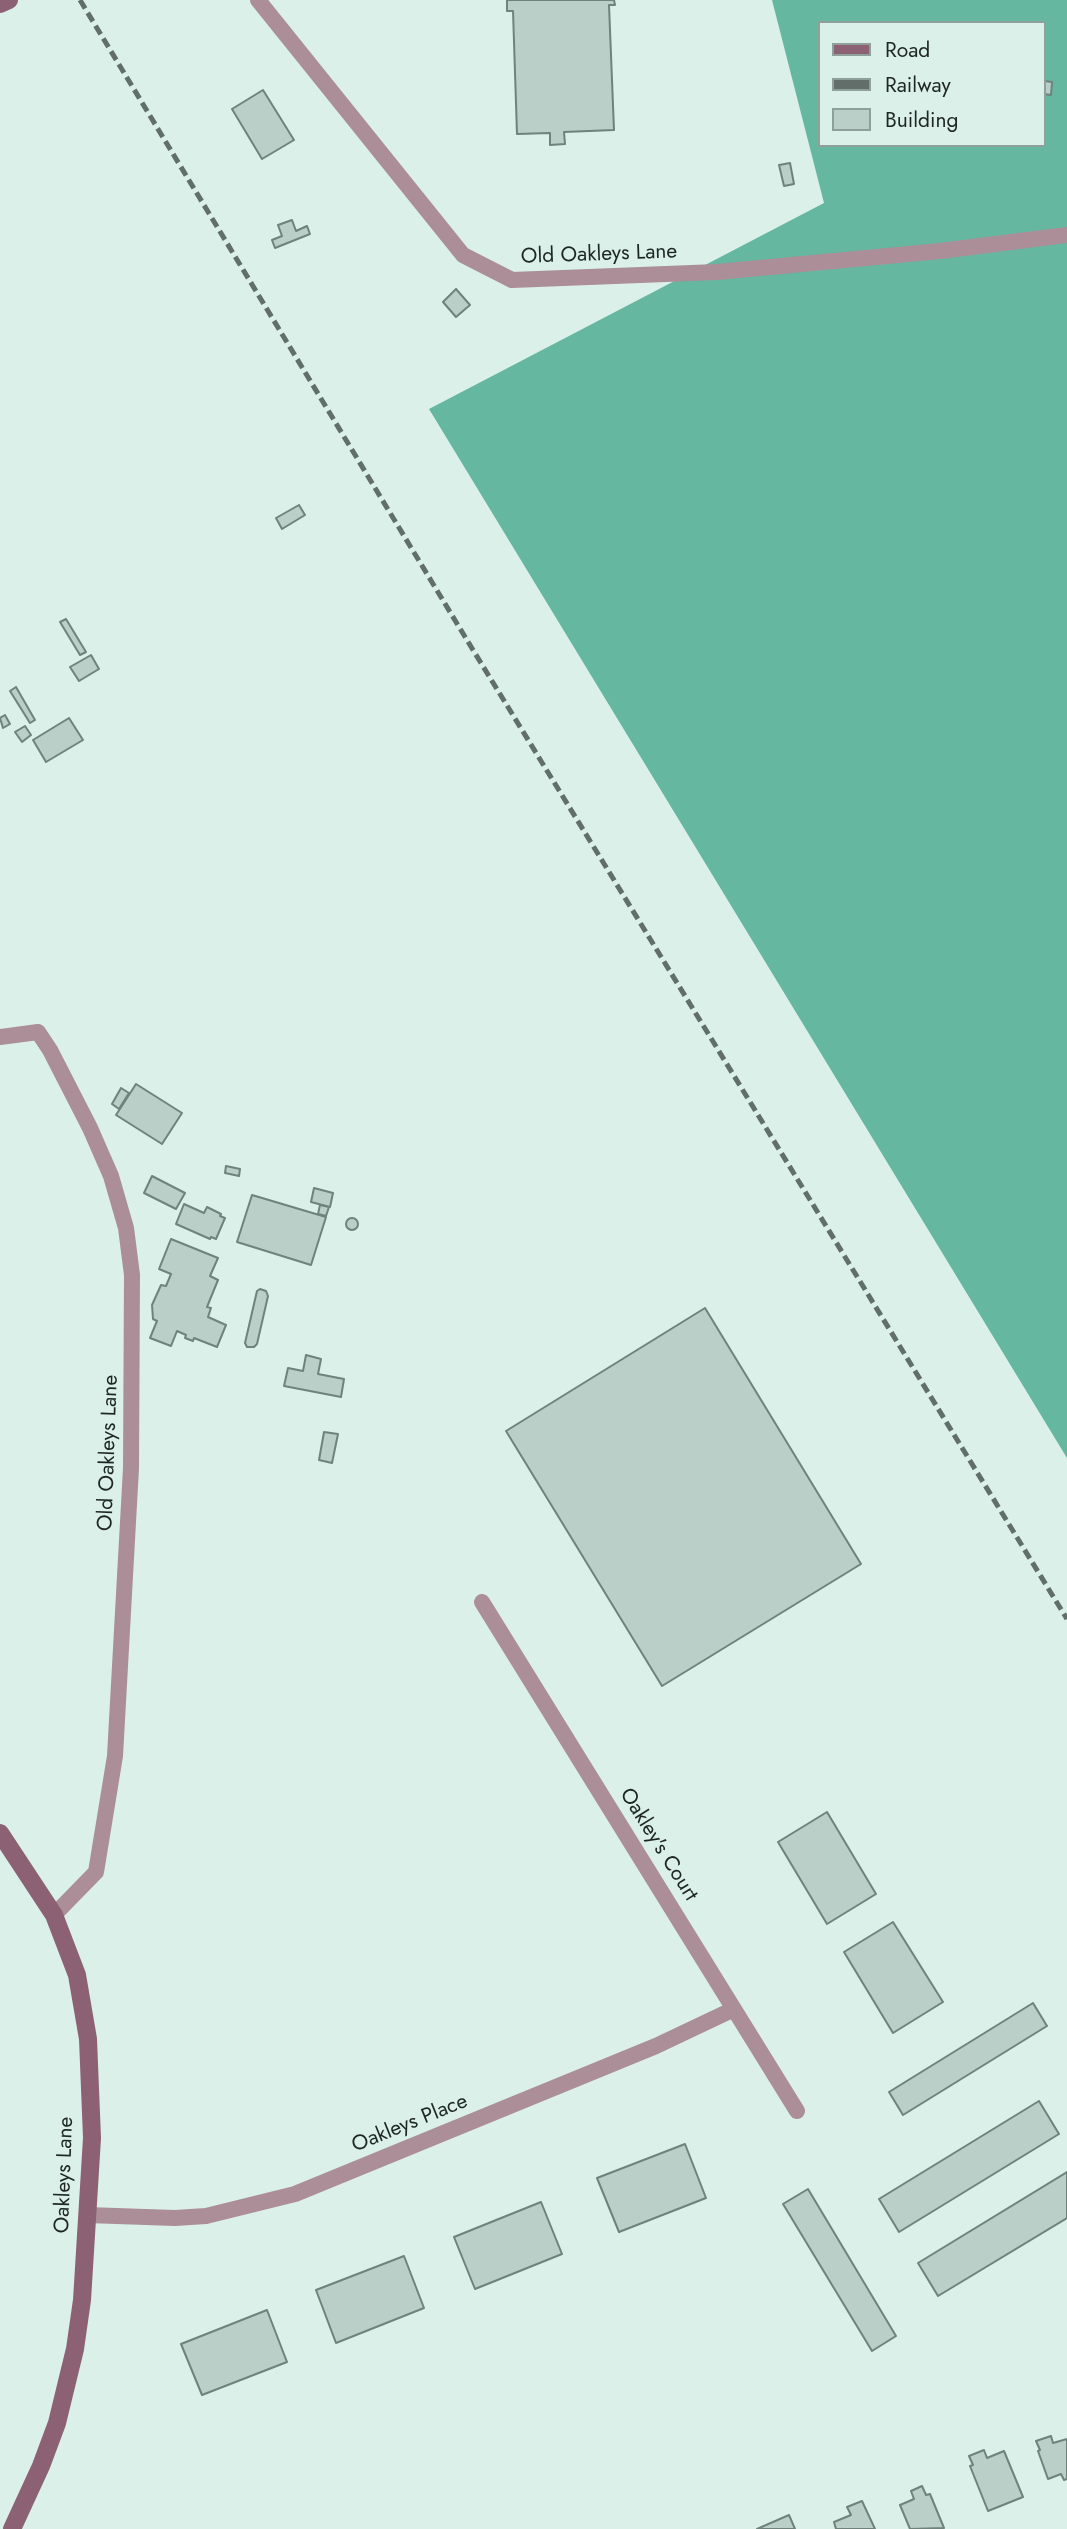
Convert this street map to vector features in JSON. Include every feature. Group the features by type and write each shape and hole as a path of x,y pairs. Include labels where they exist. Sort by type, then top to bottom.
{"street":[{"path":"0,4 9,0"},
{"name":"Old Oakleys Lane","path":"258,0 463,255 512,280 717,272 940,251 1067,235"},
{"name":"Old Oakleys Lane","path":"0,1037 38,1032 50,1050 111,1176 126,1228 132,1275 131,1468 115,1756 96,1872 54,1916"},
{"name":"Oakley's Court","path":"482,1602 797,2111"},
{"name":"Oakleys Lane","path":"0,1833 54,1916 77,1975 88,2039 92,2138 82,2300 70,2377 41,2466 12,2529"},
{"name":"Oakleys Place","path":"87,2215 206,2216 295,2194 656,2046 734,2009"}],"green space":[{"path":"772,0 1067,0 1067,1458 429,409 824,203"}],"building":[{"path":"507,0 614,0 615,5 609,5 614,130 564,132 565,144 550,145 550,133 517,134 513,11 507,11"},
{"path":"1046,81 1052,82 1051,95 1046,94"},
{"path":"263,90 294,140 262,159 232,109"},
{"path":"790,163 794,184 784,186 779,165"},
{"path":"292,220 296,231 307,226 310,234 275,248 272,240 282,236 278,225"},
{"path":"456,289 470,305 456,317 443,302"},
{"path":"299,505 305,515 282,529 276,518"},
{"path":"66,619 86,652 80,655 60,622"},
{"path":"91,655 99,669 79,681 70,667"},
{"path":"16,687 35,720 30,723 10,691"},
{"path":"5,715 10,724 3,728 0,718"},
{"path":"69,718 83,740 46,762 33,740"},
{"path":"25,726 31,735 22,742 15,732"},
{"path":"136,1084 182,1113 162,1144 116,1115"},
{"path":"121,1088 129,1093 119,1109 112,1104"},
{"path":"226,1166 240,1169 239,1176 225,1173"},
{"path":"152,1176 185,1193 176,1209 144,1193"},
{"path":"314,1188 333,1193 330,1207 311,1202"},
{"path":"252,1195 326,1217 311,1265 237,1242"},
{"path":"184,1204 204,1213 207,1207 225,1218 216,1239 210,1239 176,1224"},
{"path":"320,1205 329,1207 326,1216 318,1214"},
{"path":"352,1218 358,1224 352,1230 346,1224"},
{"path":"171,1239 218,1258 210,1276 218,1280 207,1307 211,1308 208,1317 226,1325 217,1347 194,1338 193,1341 185,1338 186,1335 177,1331 171,1346 150,1338 157,1321 153,1319 152,1305 161,1285 166,1286 171,1274 159,1269"},
{"path":"257,1291 266,1291 268,1296 257,1344 247,1347 245,1343"},
{"path":"705,1308 861,1564 662,1686 506,1431"},
{"path":"306,1355 321,1359 318,1374 344,1379 341,1397 284,1386 288,1368 303,1371"},
{"path":"324,1432 338,1434 332,1463 319,1460"},
{"path":"827,1812 876,1894 827,1924 778,1842"},
{"path":"893,1922 943,2002 893,2033 844,1952"},
{"path":"1033,2003 1047,2026 903,2115 889,2092"},
{"path":"1039,2101 1059,2134 899,2232 879,2199"},
{"path":"685,2144 706,2198 619,2232 597,2178"},
{"path":"1067,2172 1067,2218 938,2296 918,2263"},
{"path":"808,2189 896,2336 872,2351 783,2204"},
{"path":"541,2202 562,2254 475,2289 454,2237"},
{"path":"404,2256 424,2308 336,2343 316,2290"},
{"path":"267,2310 287,2362 202,2395 181,2344"},
{"path":"1051,2436 1053,2443 1067,2439 1067,2479 1064,2480 1061,2474 1048,2479 1038,2451 1040,2450 1036,2441"},
{"path":"984,2450 987,2458 1004,2451 1023,2497 988,2511 970,2466 973,2465 969,2456"},
{"path":"922,2486 926,2495 930,2494 944,2528 910,2529 900,2505 914,2499 911,2491"},
{"path":"862,2501 875,2529 836,2529 834,2522 851,2515 847,2507"},
{"path":"789,2515 795,2529 757,2529"}],"railway":[{"path":"80,0 473,650 1067,1619"}]}
